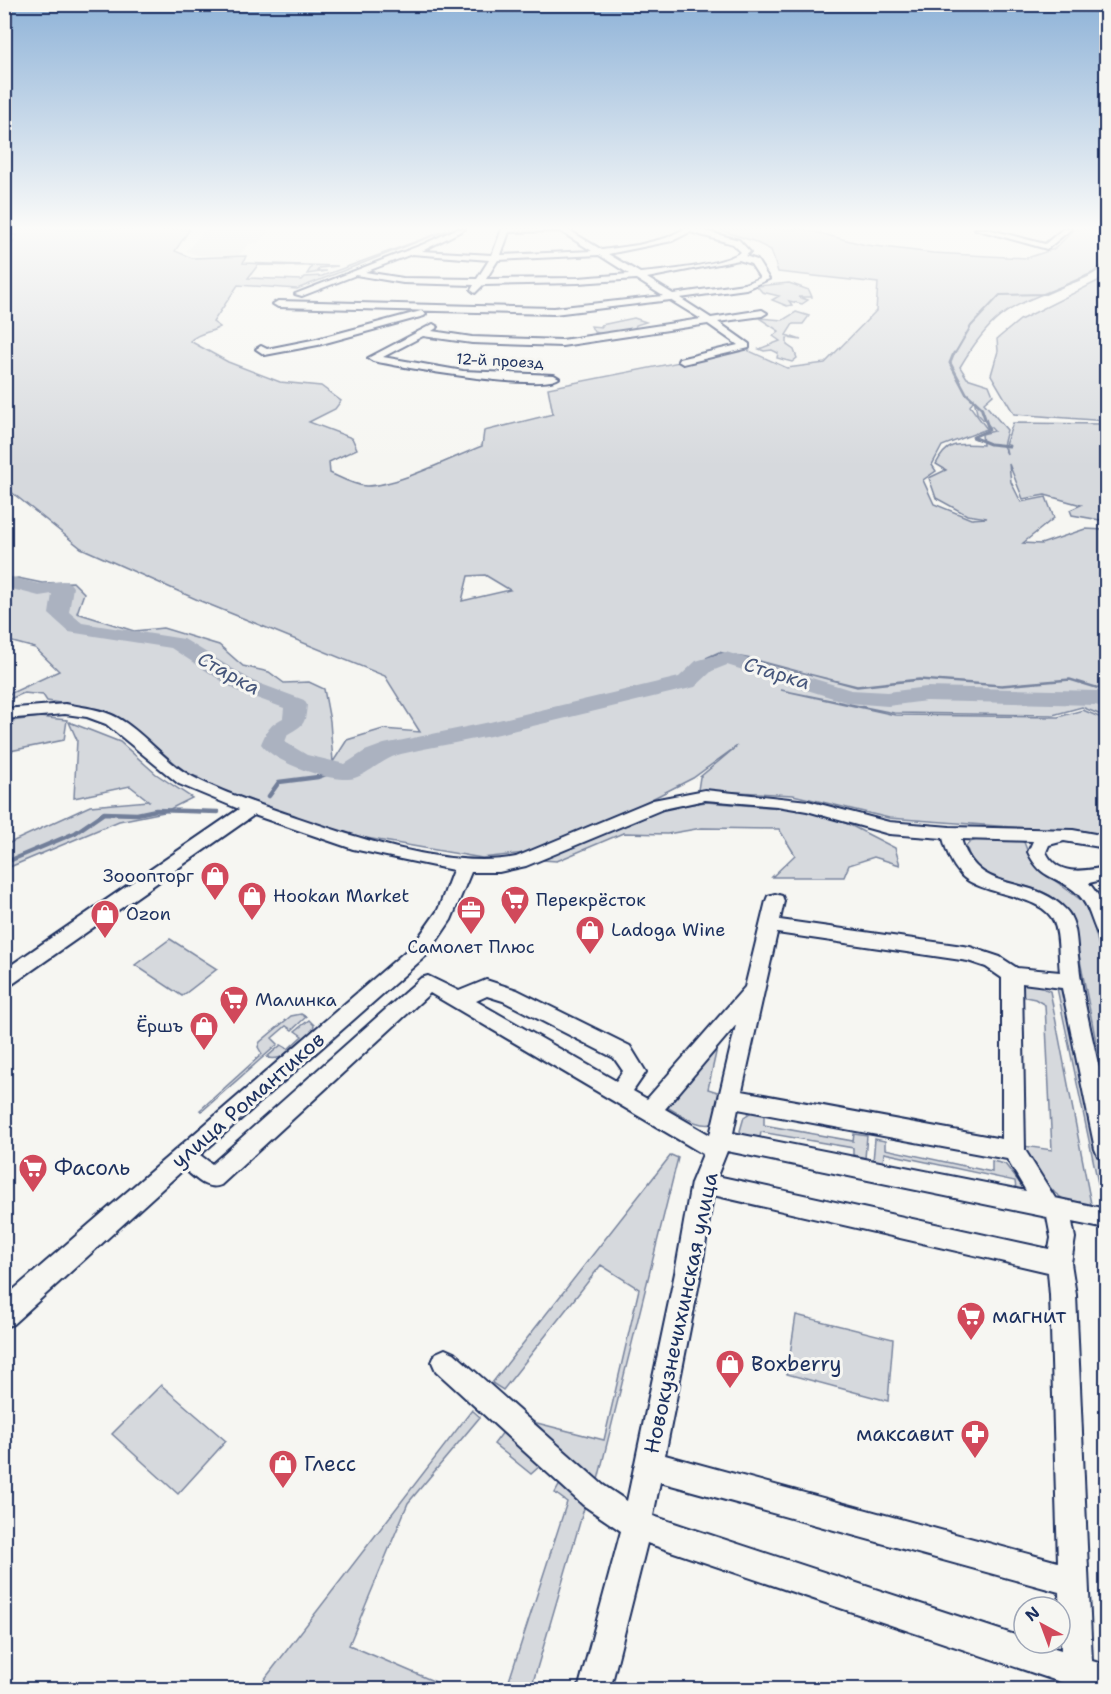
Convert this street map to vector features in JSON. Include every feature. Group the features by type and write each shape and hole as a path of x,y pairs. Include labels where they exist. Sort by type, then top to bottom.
{"street":[{"path":"405,308 554,311 585,308"},
{"path":"683,361 746,346 688,308"},
{"path":"261,349 265,352 318,342 436,309"},
{"path":"423,333 464,309"},
{"path":"423,333 472,340 562,343 762,313"},
{"name":"12-й проезд","path":"423,333 373,358 450,374 498,379 554,378"},
{"path":"4,714 65,709 90,713 112,721 185,780 252,808 359,844 463,866 499,866 520,862 659,804 705,795 808,806 889,828 950,833 1065,836 1107,842"},
{"path":"4,980 252,808"},
{"path":"950,833 959,859 975,878 994,886 1032,896 1052,907 1062,918 1071,981 1107,1149"},
{"path":"1017,833 1030,840 1044,864 1053,871 1077,882 1095,899 1107,931"},
{"path":"1037,849 1044,839 1065,836 1094,846 1103,869 1084,879 1068,877"},
{"name":"улица Романтиков","path":"4,1315 421,949 439,927 458,887 463,866"},
{"name":"Новокузнечихинская улица","path":"594,1689 638,1525 688,1273 703,1183 718,1145 772,913 970,954 993,962 1012,975"},
{"path":"1071,981 1012,975 1014,1151 1053,1208 1063,1238 1059,1263 1064,1295 1077,1671"},
{"path":"183,1156 213,1178 428,983 650,1111 718,1145 1107,1219"},
{"path":"458,1000 486,988 510,995 622,1052 635,1072 619,1093"},
{"path":"650,1111 754,989"},
{"path":"729,1098 1014,1151"},
{"path":"703,1183 1059,1263"},
{"path":"445,1362 593,1495 638,1525 1107,1681"},
{"path":"650,1465 1074,1581"}],"shaded area":[{"path":"5,308 222,308 213,322 220,327 190,341 228,362 280,382 321,386 341,401 335,409 309,422 352,438 357,449 329,462 330,473 352,483 366,486 408,477 482,446 484,431 553,414 548,388 745,349 787,368 825,363 876,311 876,308 1013,308 980,337 960,367 967,378 989,385 993,395 984,403 1007,430 1003,446 1007,454 1005,445 1013,423 1106,424 1106,521 1072,515 1070,510 1081,505 1045,495 1023,499 1009,464 1011,482 1021,502 1046,497 1054,518 1023,543 1041,544 1085,529 1106,530 1106,690 1070,679 1001,685 919,679 857,686 808,674 857,687 920,680 1002,686 1070,680 1106,691 1106,717 1082,707 1053,715 894,713 781,690 895,715 1058,717 1083,710 1106,720 1106,839 1093,833 889,818 793,795 698,790 700,777 737,746 693,778 642,804 525,853 482,858 343,834 288,816 193,779 197,777 188,774 128,724 104,710 47,701 43,695 24,693 5,701 5,696 59,671 35,648 5,640 5,580 18,578 42,583 73,582 84,593 77,613 134,631 163,628 219,645 243,666 269,672 284,683 309,682 324,689 330,721 333,762 347,740 383,729 420,732 385,676 198,600 81,548 5,487","holes":["974,399 977,413 994,431 982,434 983,445 961,444 950,447 940,456 936,464 946,470 929,478 936,498 967,515 987,518 971,519 934,504 923,480 936,471 932,465 942,446 987,429 970,406","485,575 510,590 462,601 468,576"]},
{"path":"1044,308 1106,308 1106,421 1014,414 991,375 998,351 997,339 1020,320"},
{"path":"796,312 809,316 803,324 793,324 786,335 801,340 787,338 787,345 794,350 797,358 792,362 777,358 778,353 772,350 759,349 780,341 773,336 779,331 759,318 783,320"},
{"path":"634,318 646,322 615,334 594,332 591,326 602,327 601,325"},
{"path":"39,717 67,720 64,740 5,752 5,722"},
{"path":"69,722 120,742 156,774 192,798 164,812 119,821 5,869 5,845 90,806 149,801 130,786 74,798 77,740"},
{"path":"706,802 807,810 848,824 895,848 900,865 874,857 849,865 844,877 772,877 795,855 779,829 702,828 667,834 623,833 557,861 542,860 621,823 665,808"},
{"path":"983,838 1015,838 1024,842 1030,858 1038,868 1081,900 1090,912 1106,973 1106,1093 1071,914 1045,893 998,879 979,869 971,859 966,846 970,842"},
{"path":"170,939 217,969 182,996 135,965"},
{"path":"1029,982 1041,983 1042,988 1050,991 1092,1209 1074,1207 1055,1193 1024,1158 1024,1146 1052,1150 1045,1005 1035,999 1020,996 1021,985"},
{"path":"1057,988 1062,990 1068,1004 1106,1190 1106,1203 1103,1207"},
{"path":"301,1014 306,1017 292,1030 286,1026 272,1038 278,1044 202,1111 200,1110 262,1054 258,1047 260,1042 291,1016"},
{"path":"309,1020 314,1025 302,1043 280,1057 267,1057 281,1045 288,1049 302,1036 295,1031"},
{"path":"719,1039 708,1089 721,1093 717,1123 697,1123 667,1107"},
{"path":"753,1111 764,1114 764,1125 853,1141 854,1134 867,1136 865,1158 853,1155 853,1148 761,1132 759,1142 745,1139 740,1131 744,1117"},
{"path":"875,1139 885,1141 885,1149 992,1172 992,1161 1005,1164 1026,1191 1016,1189 1015,1181 884,1153 883,1163 873,1161"},
{"path":"671,1155 678,1158 598,1480 529,1421 604,1440 639,1289 601,1265 503,1390 492,1383"},
{"path":"796,1315 893,1339 888,1401 787,1374"},
{"path":"161,1385 226,1441 178,1494 112,1434"},
{"path":"472,1410 480,1417 408,1503 349,1645 452,1689 257,1689"},
{"path":"503,1432 540,1466 531,1474 494,1444"},
{"path":"560,1484 585,1505 531,1689 506,1690 567,1502 555,1493"}],"waterway":[{"path":"954,355 971,326 988,308"},
{"path":"954,353 950,363 966,393 981,407 989,430 973,437 990,444 1009,446"},
{"name":"Старка","path":"4,581 39,590 63,587 59,614 76,628 177,643 245,686 296,705 294,721 278,730 273,744 299,760 335,771 350,772 373,756 392,749 490,729 687,682 704,666 726,658 849,696 888,699 926,694 1098,698 1106,701"},
{"path":"269,796 279,782 318,777 335,771"},
{"path":"4,863 75,833 104,813 137,814 156,810 218,812"}],"place":[{"name":"Зооопторг","path":"215,902"},
{"name":"Hookan Market","path":"252,922"},
{"name":"Перекрёсток","path":"515,926"},
{"name":"Самолет Плюс","path":"471,936"},
{"name":"Ozon","path":"105,940"},
{"name":"Ladoga Wine","path":"590,956"},
{"name":"Малинка","path":"234,1026"},
{"name":"Ёршъ","path":"204,1052"},
{"name":"Фасоль","path":"33,1194"},
{"name":"магнит","path":"971,1342"},
{"name":"Boxberry","path":"730,1390"},
{"name":"максавит","path":"975,1460"},
{"name":"Глесс","path":"283,1490"}]}
